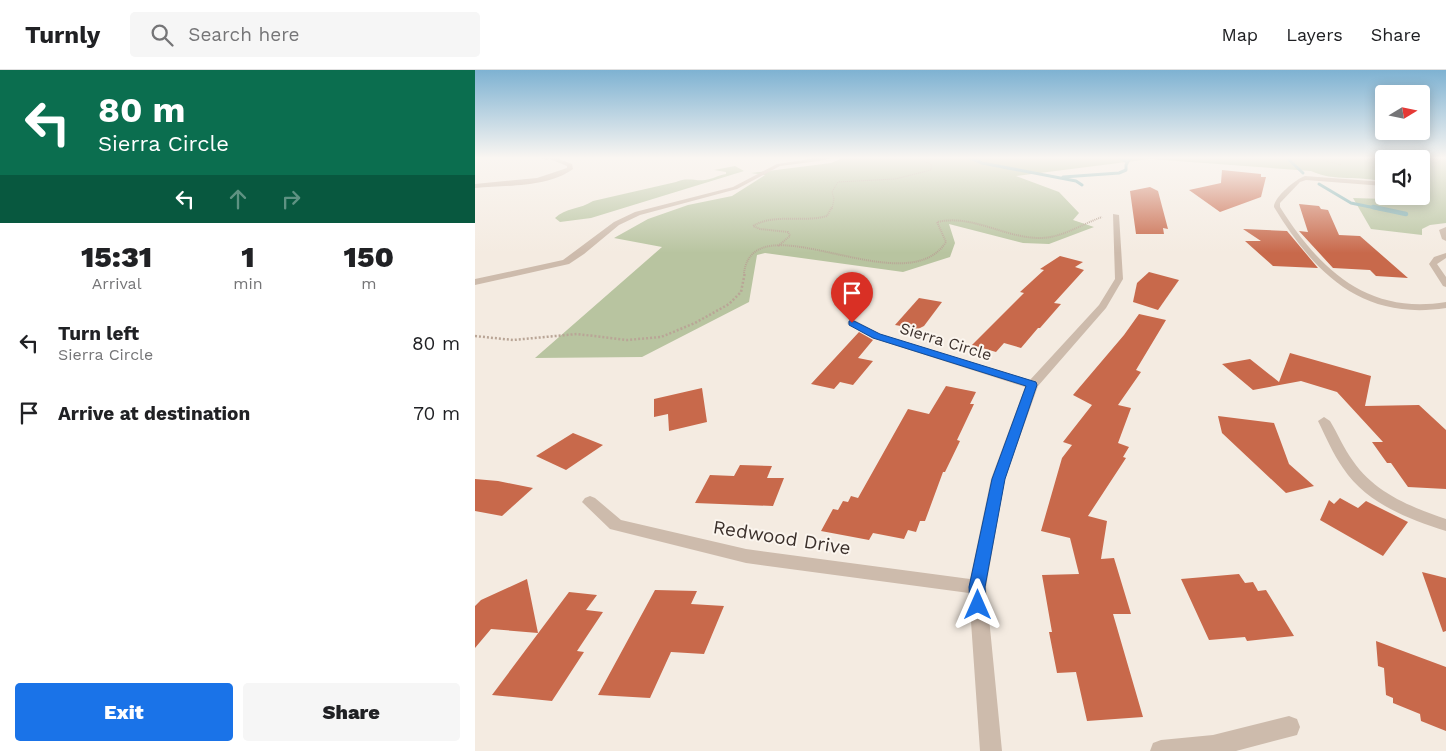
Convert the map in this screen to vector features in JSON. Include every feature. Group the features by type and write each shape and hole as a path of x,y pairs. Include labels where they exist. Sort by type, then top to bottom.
{"street":[{"path":"475,282 566,262 577,257 605,231 626,218 672,203 730,189"},
{"path":"1291,189 1277,203 1277,207 1313,256 1336,279 1353,291 1387,302 1415,307 1446,305"},
{"path":"991,751 977,587 998,479 1032,385 1103,306 1119,279 1115,215"},
{"path":"1446,229 1443,230 1446,239"},
{"path":"1446,254 1437,259 1433,264 1446,284"},
{"name":"Sierra Circle","path":"852,323 877,336 1032,385"},
{"path":"1324,421 1348,466 1382,498 1414,514 1446,525"},
{"name":"Redwood Drive","path":"590,502 616,526 746,556 977,587"},
{"path":"1161,751 1213,746 1289,727"}],"path":[{"path":"777,246 787,240 790,236 788,232 760,229 753,226 759,222 772,220 806,220 827,216 834,206 833,189"},
{"path":"475,336 514,340 576,334 597,335 615,339 641,339 666,335 704,318 737,298 741,292 744,268 751,255 758,249 777,246 819,250 878,263 897,264 932,258 942,251 946,242 937,226 937,222 943,220 969,222 1026,237 1039,238 1063,234 1095,219 1115,215"}],"green space":[{"path":"646,189 686,189 591,218 560,222 555,218 563,212 593,201"},
{"path":"743,189 1050,189 1059,192 1079,213 1073,220 1094,227 1049,244 1023,243 949,224 955,243 950,257 903,272 765,253 757,255 749,302 642,357 535,358 662,247 614,238 648,219 688,205 732,196"},
{"path":"1430,189 1446,189 1446,223 1430,225 1422,229 1422,235 1371,229 1353,198 1375,199 1375,205 1430,205"}],"building":[{"path":"1154,189 1158,191 1168,229 1163,228 1164,234 1136,234 1130,191"},
{"path":"1263,189 1261,197 1220,212 1189,190"},
{"path":"1299,204 1319,206 1321,209 1328,210 1339,235 1360,236 1408,278 1376,276 1370,270 1333,268 1299,231 1308,232"},
{"path":"1243,229 1287,231 1318,268 1273,266 1245,241 1261,241"},
{"path":"1060,256 1083,262 1075,267 1084,270 1054,303 1061,304 1021,348 1004,343 996,352 972,345 1024,293 1020,292 1044,270 1040,269"},
{"path":"1149,272 1179,280 1158,310 1133,302 1137,283"},
{"path":"919,298 942,302 924,326 918,329 895,325"},
{"path":"1139,314 1166,320 1136,370 1141,372 1118,405 1131,408 1118,443 1129,447 1123,457 1126,458 1088,516 1107,521 1101,559 1114,558 1131,614 1113,614 1143,717 1087,721 1076,672 1057,673 1049,632 1052,632 1042,575 1079,574 1070,538 1041,531 1062,458 1072,445 1063,442 1092,405 1073,395 1124,335"},
{"path":"859,332 873,340 858,358 873,361 853,385 840,382 834,389 811,384"},
{"path":"1290,353 1371,376 1365,406 1419,405 1446,430 1446,489 1408,487 1391,463 1387,463 1372,442 1383,442 1337,392 1301,381 1253,390 1222,364 1250,359 1279,382"},
{"path":"946,386 976,392 970,404 974,404 957,440 960,441 945,472 943,472 925,521 920,521 916,532 908,530 904,539 873,533 869,540 821,531 833,509 838,510 843,501 848,502 851,496 858,498 908,409 929,414"},
{"path":"702,388 707,422 669,431 668,414 654,417 654,399"},
{"path":"1218,416 1274,423 1289,464 1314,486 1286,493 1222,433"},
{"path":"573,433 603,445 566,470 536,456"},
{"path":"740,465 772,466 767,478 784,478 773,506 695,503 710,475 734,476"},
{"path":"475,479 498,481 533,488 502,516 475,511"},
{"path":"1340,498 1358,508 1366,501 1408,522 1383,556 1320,520 1329,500 1334,504"},
{"path":"1422,572 1446,578 1446,631 1443,632"},
{"path":"1239,574 1245,583 1253,582 1258,591 1266,590 1294,636 1247,641 1245,637 1209,640 1181,579"},
{"path":"527,579 538,633 491,629 475,648 475,606 481,600"},
{"path":"655,590 697,591 691,604 724,606 704,654 671,652 650,698 598,695"},
{"path":"569,592 597,595 586,610 603,612 577,651 584,652 552,701 492,695"},
{"path":"1376,641 1446,667 1446,731 1421,721 1420,714 1393,703 1393,698 1386,695 1384,668 1378,666"}],"waterway":[{"path":"1327,189 1351,203 1380,209"},
{"path":"1373,207 1406,214"}],"route":[{"path":"852,323 877,336 1032,385 998,479 977,587 978,605"}]}
